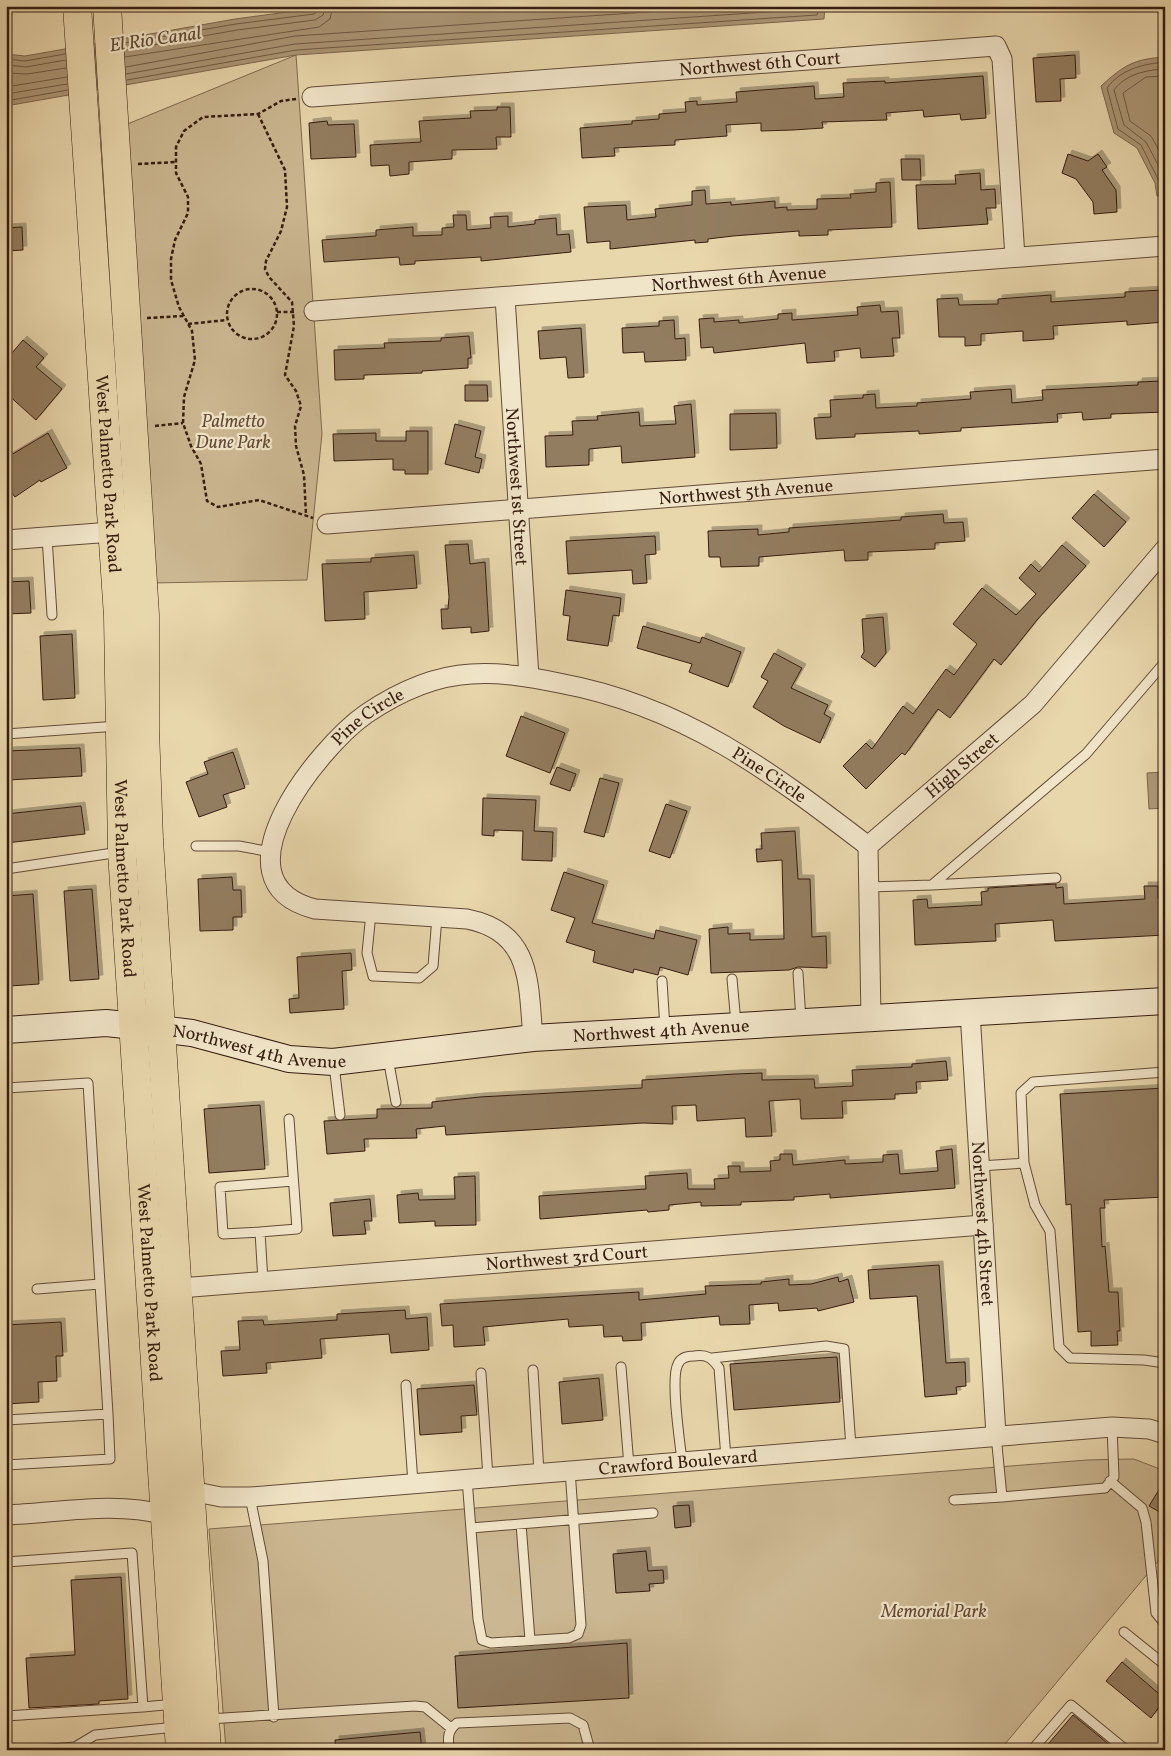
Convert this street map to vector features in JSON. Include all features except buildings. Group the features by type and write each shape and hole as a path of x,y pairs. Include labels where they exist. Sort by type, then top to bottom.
{"main road":[{"name":"West Palmetto Park Road","path":"77,6 118,616 118,726 122,852 135,1026 150,1290 179,1727"},
{"name":"West Palmetto Park Road","path":"107,6 140,529 146,673 146,788 207,1750"},
{"path":"160,1434 178,1479 190,1491"},
{"path":"166,1515 178,1525 195,1558"}],"street":[{"name":"Northwest 6th Court","path":"312,97 996,46 1002,59 1015,257"},
{"name":"Northwest 6th Avenue","path":"314,311 1165,246"},
{"name":"Northwest 1st Street","path":"504,297 529,677"},
{"name":"Northwest 5th Avenue","path":"327,524 1165,459"},
{"path":"6,540 140,529"},
{"name":"High Street","path":"868,846 1033,704 1165,549"},
{"name":"Pine Circle","path":"533,1038 525,964 508,938 482,922 315,909 298,905 284,896 276,882 271,867 271,852 280,820 293,794 331,744 366,714 400,694 422,684 445,678 485,673 529,677 611,695 658,712 704,732 783,781 868,846"},
{"path":"868,846 872,1018"},
{"name":"Northwest 4th Avenue","path":"6,1030 106,1023 192,1033 289,1059 333,1062 533,1038 1165,1001"},
{"name":"Northwest 4th Street","path":"970,1012 996,1435"},
{"name":"Northwest 3rd Court","path":"150,1290 983,1225"},
{"name":"Crawford Boulevard","path":"190,1491 220,1497 250,1497 1112,1427 1149,1428 1165,1434"},
{"path":"6,1515 118,1506 145,1509 166,1515"}],"lane":[{"path":"47,537 52,615"},
{"path":"932,884 1086,754 1165,662"},
{"path":"6,734 118,726"},
{"path":"196,846 239,846 271,852"},
{"path":"6,869 122,852"},
{"path":"869,887 1056,878"},
{"path":"371,913 367,954 373,976 419,978 432,966 437,917"},
{"path":"798,973 801,1022"},
{"path":"732,978 736,1026"},
{"path":"662,981 665,1030"},
{"path":"387,1055 396,1102"},
{"path":"333,1062 340,1115"},
{"path":"1165,1072 1033,1082 1022,1093 1024,1163 1035,1205 1050,1231 1059,1347 1070,1358 1144,1360 1165,1363"},
{"path":"6,1088 88,1083 110,1459 6,1465"},
{"path":"289,1119 297,1229 223,1234 220,1187 293,1182"},
{"path":"980,1166 1024,1163"},
{"path":"260,1232 263,1282"},
{"path":"37,1289 100,1284"},
{"path":"682,1461 675,1378 678,1364 685,1356 703,1355 712,1358 826,1346 844,1349 851,1447"},
{"path":"712,1358 720,1368 726,1458"},
{"path":"621,1367 628,1466"},
{"path":"533,1370 539,1473"},
{"path":"482,1373 488,1477"},
{"path":"406,1385 413,1483"},
{"path":"6,1420 108,1414"},
{"path":"954,1500 1105,1488 1114,1477 1112,1427"},
{"path":"996,1435 1002,1497"},
{"path":"467,1479 478,1619 482,1640 491,1643 569,1638 578,1634 581,1625 570,1470"},
{"path":"1110,1481 1142,1508 1146,1522 1156,1614 1165,1624"},
{"path":"250,1497 263,1561 274,1717"},
{"path":"471,1528 653,1513"},
{"path":"521,1524 530,1640"},
{"path":"6,1562 132,1553 143,1707"},
{"path":"1124,1632 1165,1666"},
{"path":"1032,1750 1071,1705 1126,1750"},
{"path":"205,1719 274,1717 415,1706 425,1707 450,1728"},
{"path":"6,1716 143,1707 179,1727"},
{"path":"449,1750 448,1737 450,1728 457,1723 570,1718 583,1725 590,1750"},
{"path":"39,1750 81,1746 95,1735 179,1727"}],"path":[{"path":"312,97 281,101 258,114 204,117 184,131 176,148 176,174 188,197 188,213 175,240 171,259 172,280 183,316 192,332 195,360 184,397 183,423 191,446 201,464 207,501 218,507 259,500 327,524"},
{"path":"258,114 285,170 287,207 281,230 266,261 265,269 269,277 292,302 294,326 285,374 296,391 301,406 295,426 296,446 304,475 306,516"},
{"path":"138,164 176,162"},
{"path":"248,289 256,289 270,297 277,312 272,328 260,338 243,338 230,327 227,320 229,303 240,292 248,289"},
{"path":"277,312 314,311"},
{"path":"127,320 183,316"},
{"path":"188,324 227,320"},
{"path":"155,426 183,423"}],"green space":[{"name":"Palmetto Dune Park","path":"296,55 322,434 307,580 153,583 125,125"},
{"name":"Memorial Park","path":"1134,1459 1165,1471 1165,1553 1000,1750 226,1750 209,1529 1087,1460"}],"water":[{"name":"El Rio Canal","path":"332,6 825,6 824,19 296,55 6,106 6,54 25,56 235,19"},
{"path":"1165,57 1165,195 1157,196 1155,183 1137,148 1114,133 1101,86 1130,64 1145,59"},
{"path":"1165,772 1165,808 1149,809 1147,773"}]}
